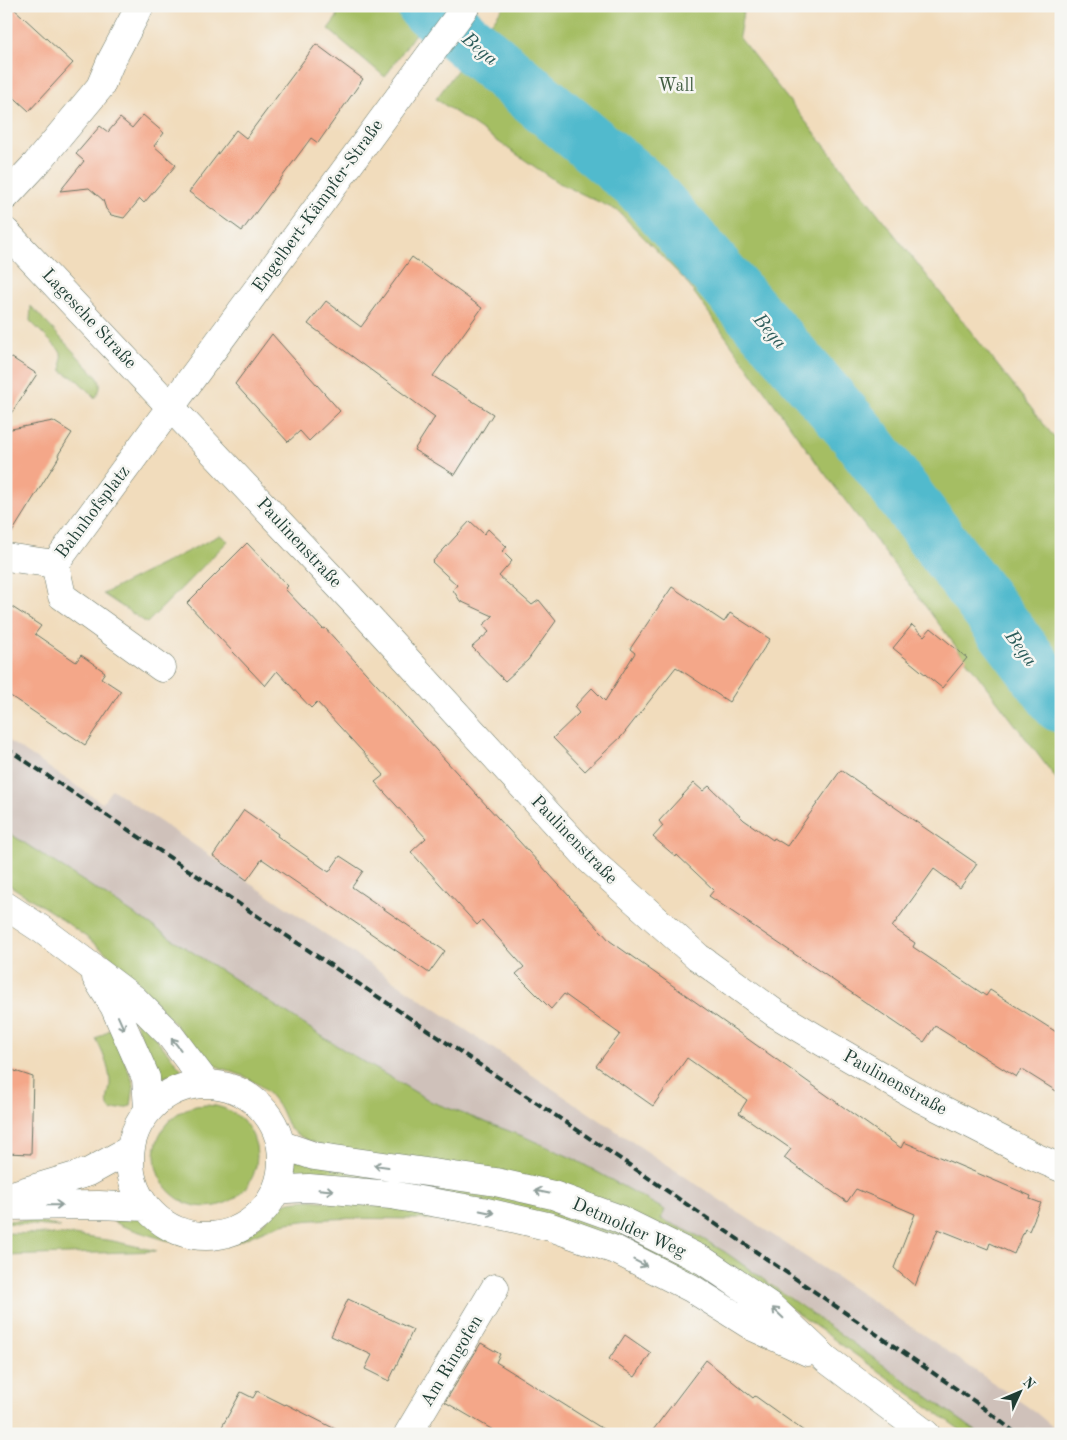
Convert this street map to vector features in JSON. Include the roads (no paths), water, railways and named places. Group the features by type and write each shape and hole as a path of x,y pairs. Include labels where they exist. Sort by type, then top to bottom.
{"street":[{"path":"6,196 36,164 100,88 111,61 140,6"},
{"name":"Engelbert-Kämpfer-Straße","path":"171,407 466,6"},
{"name":"Lagesche Straße","path":"6,232 171,407"},
{"name":"Bahnhofsplatz","path":"162,668 62,596 55,564 171,407"},
{"name":"Paulinenstraße","path":"171,407 355,603 590,860 698,957 776,1014 912,1094 1033,1156 1061,1168"},
{"path":"6,557 55,564"},
{"path":"6,906 44,931 134,999 168,1034 206,1083"},
{"path":"88,965 114,1006 146,1078 148,1109"},
{"path":"206,1083 232,1088 255,1100 272,1120 282,1145 283,1168 277,1190 263,1213 242,1229 216,1237 189,1235 165,1225 145,1207 136,1191 131,1174 129,1150 138,1123 148,1109 165,1095 185,1086 206,1083"},
{"name":"Detmolder Weg","path":"282,1145 314,1156 496,1182 553,1195 617,1218 704,1261 770,1306 826,1359 926,1434"},
{"path":"6,1197 89,1172 129,1150"},
{"name":"Detmolder Weg","path":"277,1190 309,1188 391,1195 482,1211 551,1227 618,1251 690,1288 753,1327 826,1359"},
{"path":"6,1206 99,1205 145,1207"},
{"name":"Am Ringofen","path":"408,1434 495,1288"}],"waterway":[{"name":"Bega","path":"426,6 642,186 858,434 1061,704"}],"railway":[{"path":"6,748 625,1162 977,1403 1017,1434"}],"park label":[{"name":"Wall","path":"676,86"}]}
